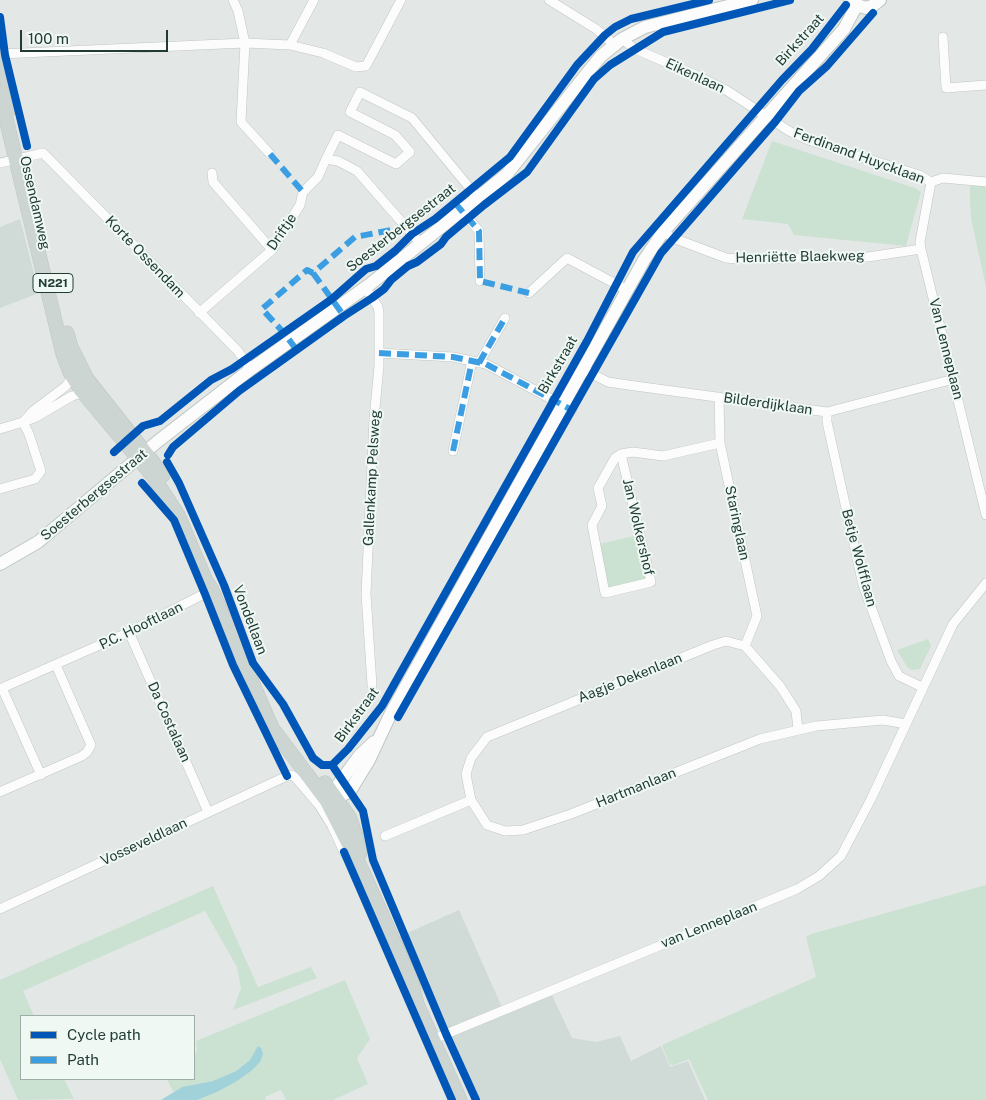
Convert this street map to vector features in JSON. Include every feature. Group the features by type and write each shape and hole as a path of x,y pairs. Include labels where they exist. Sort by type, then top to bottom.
{"main road":[{"name":"Soesterbergsestraat","path":"0,564 38,542 142,455 251,369 365,287 420,243 459,207 478,198 507,174 601,56 618,42 645,27 711,5 752,0"},
{"path":"853,3 866,8 880,0"},
{"name":"Birkstraat","path":"332,797 359,756 379,736 567,407 582,369 644,260 663,232 844,29 853,3"},
{"name":"Ossendamweg","path":"0,53 20,158 63,354 83,393 142,455"},
{"name":"Ossendamweg","path":"0,94 20,158 57,302 71,347 87,379 142,455"},
{"name":"Vondellaan","path":"142,455 178,515 262,705 332,797"},
{"name":"N221","path":"332,797 349,817 359,847 362,870 410,980 417,1004 438,1037 469,1100"},
{"name":"N221","path":"438,1037 460,1100"}],"street":[{"path":"234,0 245,43 241,122 270,154"},
{"path":"290,45 314,0"},
{"path":"0,53 245,43 290,45 323,53 356,67 366,66 401,0"},
{"name":"Eikenlaan","path":"549,0 618,42 698,76 726,90 766,116"},
{"path":"943,37 946,88 986,85"},
{"name":"Driftje","path":"199,313 272,250 300,205 303,192 318,177 338,135 396,164 410,152 396,135 350,112 360,92 412,118 478,198"},
{"name":"Ferdinand Huycklaan","path":"766,116 808,140 919,175 931,182 943,178 986,182"},
{"name":"Korte Ossendam","path":"20,158 43,153 237,350 251,369"},
{"path":"0,163 20,158"},
{"path":"326,159 338,161 357,171 420,243"},
{"path":"212,173 212,182 272,250"},
{"name":"Van Lenneplaan","path":"931,182 920,242 921,249 986,515"},
{"path":"459,207 479,231 480,281"},
{"name":"Henriëtte Blaekweg","path":"663,232 673,238 726,258 737,259 868,257 921,249"},
{"path":"529,293 567,258 627,290"},
{"name":"Gallenkamp Pelsweg","path":"365,287 379,310 379,353 366,594 372,685"},
{"path":"453,451 475,362 505,318"},
{"path":"379,353 452,358 486,364 567,407"},
{"name":"Bilderdijklaan","path":"582,369 608,382 827,412 954,379"},
{"path":"23,422 32,411 66,386 73,376"},
{"path":"0,429 36,417 72,396 83,393"},
{"name":"Staringlaan","path":"720,397 720,443 757,616 746,646"},
{"name":"Betje Wolfflaan","path":"827,412 827,422 863,585 891,661 899,676 922,687"},
{"path":"0,489 35,479 41,471 23,422"},
{"path":"621,454 633,452 663,456 720,443"},
{"name":"Jan Wolkershof","path":"621,454 651,582 604,593 592,525 602,506 598,488 615,458 621,454"},
{"path":"906,724 953,624 986,583"},
{"name":"P.C. Hooftlaan","path":"41,774 1,688 129,632 212,590"},
{"name":"Da Costalaan","path":"129,632 208,812"},
{"name":"Aagje Dekenlaan","path":"471,800 466,774 471,758 487,737 712,645 726,642 746,646"},
{"path":"746,646 780,686 796,712 798,730"},
{"path":"0,792 82,756 91,745 56,665"},
{"name":"Hartmanlaan","path":"471,800 487,825 505,831 522,830 571,814 760,739 816,726 882,720 906,724"},
{"name":"van Lenneplaan","path":"438,1037 796,889 819,876 841,856 906,724"},
{"name":"Vosseveldlaan","path":"0,909 292,775 319,806 332,826 344,852"},
{"path":"385,836 471,800"}],"shaded area":[{"path":"20,219 39,293 0,308 0,227"},
{"path":"459,910 504,1012 551,993 572,1038 596,1042 620,1036 631,1061 661,1046 670,1067 688,1061 705,1100 472,1100 398,937"}],"green space":[{"path":"772,141 915,188 921,192 906,246 794,235 788,224 742,219"},
{"path":"985,184 986,287 971,218 970,204 970,186"},
{"path":"638,535 647,579 607,589 596,545"},
{"path":"928,639 931,646 920,669 912,670 907,667 897,650"},
{"path":"986,885 986,1100 708,1100 689,1059 674,1065 669,1063 662,1045 816,977 806,937 811,934"},
{"path":"213,886 258,987 311,967 317,978 233,1010 241,988 237,967 205,911 23,991 34,1015 20,1015 20,1080 64,1080 74,1099 18,1100 0,1059 0,980"},
{"path":"345,980 370,1039 357,1058 368,1084 333,1100 286,1100 281,1090 265,1097 266,1100 197,1100 217,1092 251,1071 250,1060 236,1071 213,1081 183,1087 173,1092 167,1080 195,1080 196,1041"}],"water":[{"path":"258,1046 263,1054 260,1062 237,1081 197,1100 161,1100 182,1087 213,1081 236,1071 250,1060"}],"marked path":[{"path":"270,154 303,192"},
{"path":"455,203 479,231 480,281 529,293"},
{"path":"296,349 262,309 307,270 313,273 355,237 407,227"},
{"path":"313,273 344,316"},
{"path":"479,363 505,318"},
{"path":"379,353 453,357 486,364 572,410"},
{"path":"453,451 472,361"}],"cycle path":[{"path":"114,452 143,426 160,421 211,380 232,369 332,299 366,269 376,266 412,234 435,219 510,157 577,65 615,27 631,19 709,0"},
{"path":"168,455 173,447 239,391 384,289 391,280 408,266 417,262 441,244 446,237 484,205 527,172 594,79 610,65 663,32 790,0"},
{"path":"332,765 348,749 382,706 587,341 633,252 782,80 812,49 846,5"},
{"path":"398,717 661,253 775,122 799,91 827,66 873,13"},
{"path":"0,17 5,55 27,146"},
{"path":"167,462 179,483 224,585 253,663 283,704 313,758 322,765 332,765 363,811 373,860 446,1034 476,1100"},
{"path":"142,483 174,520 233,665 287,776"},
{"path":"344,852 452,1100"}]}
